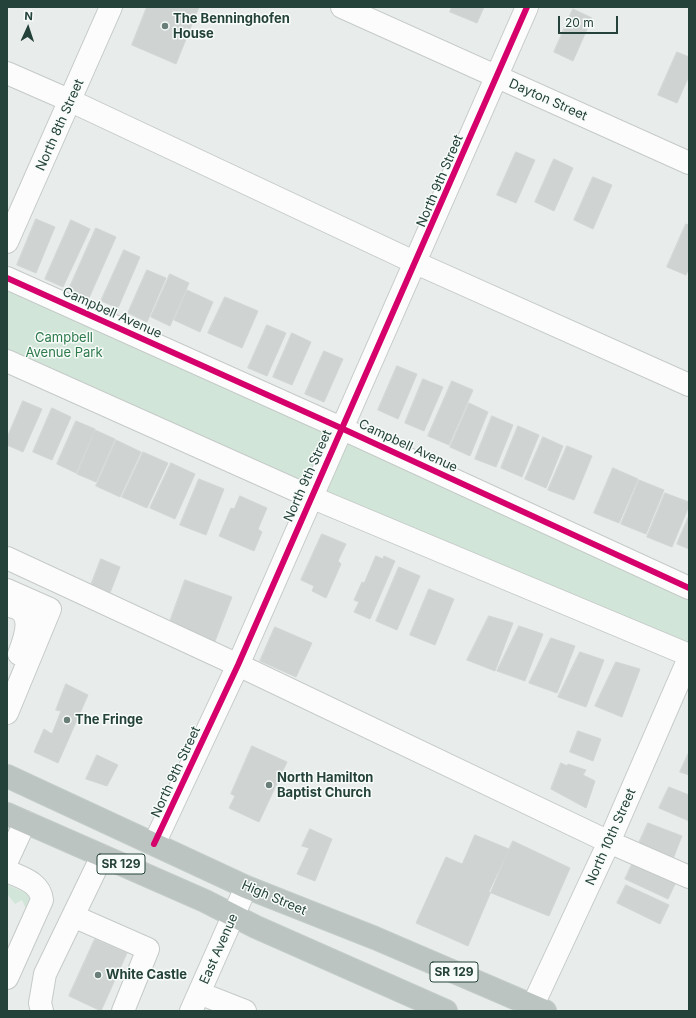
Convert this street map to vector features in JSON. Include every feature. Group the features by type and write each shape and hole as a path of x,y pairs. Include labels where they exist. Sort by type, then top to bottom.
{"highway":[{"name":"High Street","path":"7,776 246,887 534,1009"},
{"name":"SR 129","path":"16,818 205,901 233,916 446,1011"}],"street":[{"name":"North 8th Street","path":"7,242 71,101 111,7"},
{"name":"Dayton Street","path":"342,7 689,163"},
{"name":"North 9th Street","path":"154,844 238,665 341,428 416,263 527,7"},
{"path":"7,74 71,101 416,263 689,385"},
{"name":"Campbell Avenue","path":"7,278 341,428 689,588"},
{"path":"7,361 311,497 689,656"},
{"path":"7,558 238,665 610,842 689,877"},
{"path":"7,590 50,609 7,713"},
{"path":"7,606 15,606 25,616 28,630 7,687"},
{"name":"North 10th Street","path":"534,1009 610,842 689,656"},
{"path":"7,861 16,818"},
{"path":"42,1011 40,1003 45,974 102,856"},
{"path":"7,872 36,885 41,892 42,900 7,978"},
{"name":"East Avenue","path":"196,1002 246,887"},
{"path":"73,916 148,949 123,1011"},
{"path":"196,1002 245,1011"}],"green space":[{"name":"Campbell Avenue Park","path":"7,278 689,588 689,655 7,361"},
{"path":"8,885 30,895 32,905 28,913 22,900 15,904 7,894"}],"building":[{"name":"The Benninghofen House","path":"147,7 199,7 176,64 132,45"},
{"path":"452,7 484,7 477,23 450,12"},
{"path":"573,9 592,18 573,61 554,52"},
{"path":"677,52 689,57 689,76 677,103 658,95"},
{"path":"516,152 535,160 516,203 497,195"},
{"path":"554,159 573,168 554,211 535,202"},
{"path":"593,177 612,185 593,229 574,220"},
{"path":"36,219 55,227 36,273 17,265"},
{"path":"71,220 90,229 63,287 45,279"},
{"path":"686,224 689,225 689,268 686,275 667,267"},
{"path":"96,228 116,237 89,298 69,289"},
{"path":"124,250 140,257 118,308 101,301"},
{"path":"147,270 166,278 147,322 128,313"},
{"path":"170,274 189,283 170,326 151,317"},
{"path":"187,290 213,302 200,332 174,320"},
{"path":"225,297 258,311 242,348 208,333"},
{"path":"267,325 286,333 267,376 248,368"},
{"path":"292,333 311,342 292,385 273,377"},
{"path":"324,351 343,359 324,402 305,394"},
{"path":"397,366 417,374 398,419 378,410"},
{"path":"423,379 443,387 424,431 405,423"},
{"path":"452,381 473,390 449,445 428,436"},
{"path":"23,401 42,409 23,452 7,445 7,438"},
{"path":"469,403 488,412 470,456 450,447"},
{"path":"52,408 71,417 52,460 33,452"},
{"path":"492,416 513,425 496,467 475,459"},
{"path":"76,421 95,429 76,473 57,464"},
{"path":"518,426 539,435 522,477 501,468"},
{"path":"95,430 115,439 96,482 77,474"},
{"path":"543,437 563,446 546,488 525,479"},
{"path":"116,440 141,452 120,497 96,486"},
{"path":"567,446 592,456 574,500 548,490"},
{"path":"143,452 168,463 147,508 122,497"},
{"path":"171,463 195,474 175,519 150,508"},
{"path":"613,468 638,479 619,523 594,513"},
{"path":"199,479 224,489 206,535 180,525"},
{"path":"639,480 664,490 646,534 621,524"},
{"path":"665,493 689,502 689,506 672,547 647,537"},
{"path":"240,496 267,508 258,529 262,532 254,551 219,536 231,508 234,509"},
{"path":"689,516 689,549 677,544"},
{"path":"322,534 346,544 338,561 341,564 326,598 312,591 314,586 301,580"},
{"path":"376,556 383,559 384,556 395,561 370,619 354,612 359,602 354,600 362,582 364,583"},
{"path":"101,559 120,567 110,593 91,585"},
{"path":"399,567 420,576 397,630 376,621"},
{"path":"185,580 232,597 214,644 168,627"},
{"path":"429,589 454,599 435,645 410,635"},
{"path":"489,616 513,623 495,671 467,660"},
{"path":"519,626 543,634 525,681 497,671"},
{"path":"275,627 312,643 296,677 260,661"},
{"path":"551,638 575,646 557,693 529,683"},
{"path":"580,652 604,660 586,707 558,697"},
{"path":"616,662 640,669 622,717 595,706"},
{"name":"The Fringe","path":"66,684 88,695 58,763 34,752 44,729 52,734 61,711 56,710"},
{"path":"578,731 601,739 593,761 570,752"},
{"path":"252,746 287,762 259,822 229,808 235,796 231,794"},
{"path":"689,752 689,775 680,772"},
{"path":"97,755 118,765 107,786 86,779"},
{"path":"561,763 567,766 568,764 586,770 583,775 595,781 586,808 551,789"},
{"path":"669,787 689,795 689,821 659,808"},
{"path":"648,823 682,836 673,859 638,845"},
{"path":"310,829 332,839 315,881 297,874 309,848 302,846"},
{"path":"475,835 509,849 468,946 416,923 446,857 462,864"},
{"path":"513,841 570,868 549,916 489,892"},
{"path":"634,860 677,880 668,899 625,879"},
{"path":"626,885 669,905 660,924 617,903"},
{"name":"White Castle","path":"95,939 127,953 101,1011 69,996"}],"cycle path":[{"path":"154,844 238,665 527,7"},
{"path":"7,278 341,428 689,588"}],"place":[{"name":"The Benninghofen House","path":"165,26"},
{"name":"The Fringe","path":"67,720"},
{"name":"North Hamilton Baptist Church","path":"269,785"},
{"name":"White Castle","path":"98,975"}]}
